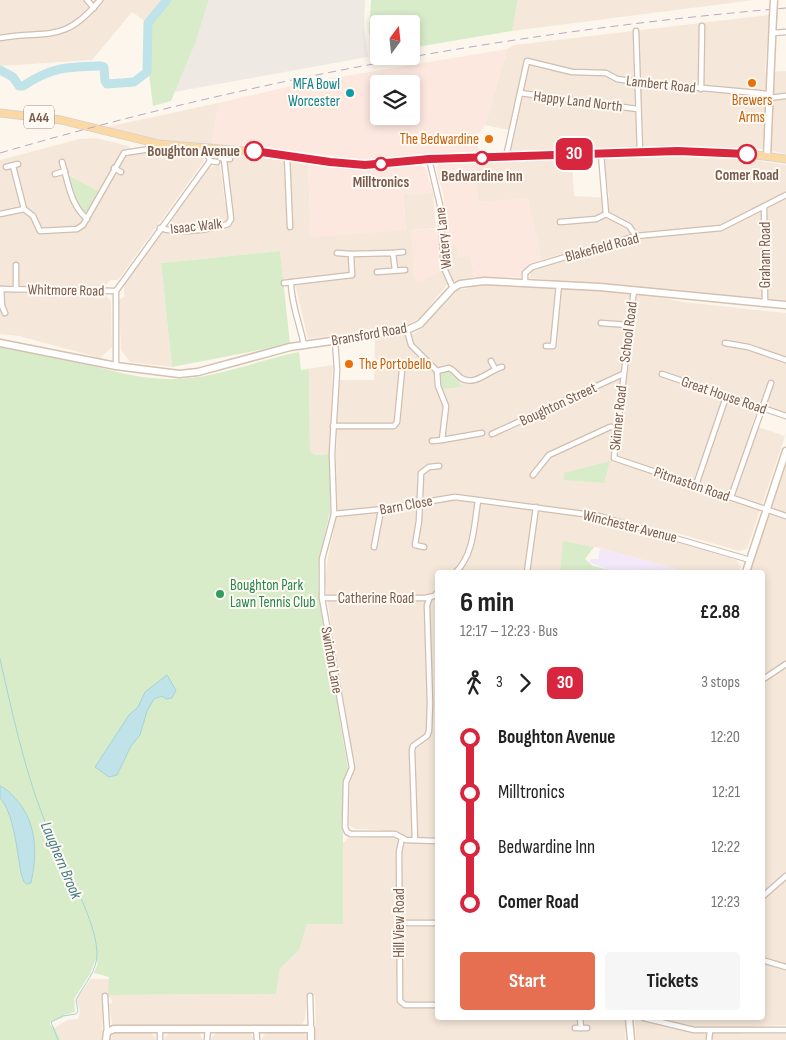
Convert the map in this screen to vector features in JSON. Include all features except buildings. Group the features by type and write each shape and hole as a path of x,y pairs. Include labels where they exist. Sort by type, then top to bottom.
{"main road":[{"path":"767,156 768,96 774,0"},
{"name":"A44","path":"0,113 61,120 152,147 287,156 365,165 429,159 640,152 733,152 786,159"},
{"path":"453,288 460,284 484,280 525,281 786,305"},
{"name":"Bransford Road","path":"0,343 163,374 198,372 304,345 407,330 420,324 453,288"},
{"path":"747,570 786,451"},
{"path":"629,1020 631,1040"},
{"path":"106,1040 106,1032 114,1029 256,1028 311,1029 311,1040"}],"street":[{"path":"87,0 94,8"},
{"path":"0,38 43,36 57,33 76,24 100,0"},
{"path":"701,89 702,26"},
{"path":"636,31 637,109 640,152"},
{"path":"772,33 786,32"},
{"name":"Lambert Road","path":"520,93 527,61 572,72 606,73 617,79 637,82 768,96 786,96"},
{"path":"506,157 520,93"},
{"name":"Happy Land North","path":"520,93 637,109"},
{"path":"6,167 15,165 24,209 33,216 37,228 46,232 77,229 87,218 124,153 152,147"},
{"path":"601,154 606,214"},
{"path":"208,155 210,161"},
{"path":"287,156 290,226"},
{"path":"116,366 116,291 210,161 230,159"},
{"name":"Watery Lane","path":"429,159 440,205 444,268 453,288"},
{"name":"Isaac Walk","path":"160,228 169,231 220,227 228,224 230,219 220,160"},
{"path":"62,162 73,202 79,212 87,218"},
{"path":"114,168 121,172"},
{"path":"55,174 65,171"},
{"path":"764,207 786,195"},
{"name":"Blakefield Road","path":"525,281 525,273 532,267 636,236 721,228 764,207"},
{"name":"Graham Road","path":"764,207 765,304"},
{"path":"0,214 24,209"},
{"path":"560,222 596,219 606,214"},
{"path":"606,214 629,226 636,236"},
{"path":"337,253 402,252"},
{"path":"392,253 395,270"},
{"path":"284,283 352,275 352,254"},
{"name":"Whitmore Road","path":"16,265 16,289"},
{"path":"376,272 405,270"},
{"path":"291,282 294,310 300,319 304,345"},
{"path":"546,346 553,346 559,284"},
{"name":"Whitmore Road","path":"5,313 2,306 0,288 116,291"},
{"name":"School Road","path":"623,374 634,290"},
{"path":"601,323 629,325"},
{"path":"407,330 411,345 437,371 438,386 446,406 442,440"},
{"name":"Swinton Lane","path":"335,340 337,370 333,426 334,514 322,566 322,598 352,768 346,782 344,827 346,832 351,834 395,834 402,838 415,840 435,840"},
{"path":"725,343 748,347 786,360"},
{"path":"491,362 495,369"},
{"path":"437,371 449,368 462,378 476,380 502,367"},
{"path":"333,426 394,426 397,422 402,370"},
{"name":"Skinner Road","path":"618,459 614,458 623,374"},
{"name":"Boughton Street","path":"492,434 623,374"},
{"name":"Great House Road","path":"662,374 786,416"},
{"path":"731,497 771,383"},
{"path":"696,485 726,397"},
{"path":"472,427 475,434"},
{"path":"533,475 549,455 610,427 618,428"},
{"path":"432,440 482,433"},
{"name":"Pitmaston Road","path":"618,459 786,516"},
{"path":"424,547 415,545 420,521 421,473 429,467 439,466"},
{"name":"Barn Close","path":"334,514 381,510 455,497 478,500"},
{"path":"458,570 466,562 469,553 478,500"},
{"name":"Winchester Avenue","path":"478,500 599,516 750,560"},
{"path":"527,570 536,507"},
{"path":"374,547 381,510"},
{"path":"415,840 412,750 413,746 422,740 429,731 427,605 430,597 435,594"},
{"name":"Catherine Road","path":"322,598 430,597"},
{"path":"765,678 786,664"},
{"name":"Hill View Road","path":"402,838 398,852 400,998 405,1005 435,1005"},
{"path":"765,894 786,876"},
{"path":"399,923 435,923"},
{"path":"765,961 786,967"},
{"path":"310,996 311,1029"},
{"path":"106,1032 107,1000"},
{"path":"580,1020 581,1028"},
{"path":"652,1020 694,1030 786,1030"},
{"path":"160,1028 160,1040"},
{"path":"207,1040 208,1028"},
{"path":"256,1028 257,1040"},
{"path":"575,1028 587,1028"},
{"path":"709,1040 710,1031"}],"shaded area":[{"path":"0,0 167,0 148,23 132,12 92,60 0,66"},
{"path":"209,0 365,0 364,25 368,57 174,92 196,41"},
{"path":"518,0 754,0 512,31"},
{"path":"769,15 765,72 786,71 786,154 762,149 731,147 641,147 510,153 514,131 485,125 507,49 514,45"},
{"path":"507,49 485,125 478,135 478,151 365,160 253,146 212,144 218,103 309,82"},
{"path":"218,103 212,144 153,139 107,127"},
{"path":"96,138 129,146 131,152 145,152 156,148 201,154 204,161 118,280 111,280 104,286 24,286 24,291 104,294 111,301 112,347 100,358 19,336 0,334 0,218 16,213 14,207 0,211 0,160 79,139"},
{"path":"237,155 308,163 311,236 406,229 403,194 433,193 436,228 411,230 446,246 457,245 471,256 474,277 456,280 446,286 420,318 410,323 385,329 308,339 294,280 283,281 280,251 161,263 172,367 130,362 121,350 119,300 124,297 124,285 210,167 220,165 225,203 230,202 226,164"},
{"path":"724,155 786,165 786,192 768,201 772,206 786,199 786,300 529,278 532,270 564,260 562,254 541,260 528,199 478,202 475,163 572,159 574,196 609,198 604,159"},
{"path":"308,163 365,169 419,165 425,167 433,193 403,194 406,230 311,237"},
{"path":"438,163 475,163 478,202 528,198 541,260 523,270 521,277 474,277 471,256 458,257 457,245 446,246 448,267 418,283 414,276 411,230 445,228 444,198 436,168"},
{"path":"519,284 631,292 627,322 633,323 637,293 684,302 786,313 786,413 759,404 752,425 785,436 747,549 739,551 670,531 667,539 736,560 741,566 740,570 679,570 600,548 564,542 560,570 435,570 435,1020 578,1020 578,1025 574,1026 575,1030 588,1029 588,1025 583,1025 583,1020 625,1020 625,1040 316,1040 315,996 307,995 305,1019 302,1025 112,1025 109,1004 112,1003 111,998 103,996 102,1040 61,1040 55,1028 67,1020 78,1019 80,1010 76,999 91,979 109,979 109,995 276,994 280,969 299,950 307,923 342,924 342,844 348,838 382,837 381,830 355,829 349,825 350,783 354,767 335,656 325,581 337,514 336,454 339,380 374,380 375,339 413,334 422,328 457,291 475,286"},
{"path":"333,365 329,454 314,455 310,452 309,369 301,370"},
{"path":"786,466 786,1025 742,1027 742,1034 786,1034 786,1040 636,1040 635,1020 765,1020 765,570 751,570"},
{"path":"600,548 679,570 609,570 589,562 590,559 598,559"},
{"path":"250,1032 254,1040 210,1040 216,1033"},
{"path":"266,1032 300,1032 306,1035 306,1040 261,1040"},
{"path":"114,1033 151,1033 157,1040 110,1040"},
{"path":"169,1033 199,1033 203,1040 163,1040"}],"green space":[{"path":"167,0 209,0 196,41 171,101 153,106 148,66 148,23"},
{"path":"371,0 518,0 512,31 420,46 420,15 370,15"},
{"path":"69,176 98,191 87,212 82,211 76,203"},
{"path":"280,251 290,344 172,367 161,263"},
{"path":"0,347 42,353 123,373 165,379 199,377 299,352 301,370 309,369 310,452 316,455 329,454 330,456 330,512 319,558 318,588 348,769 343,782 343,924 307,924 299,950 280,969 276,994 108,995 109,977 94,973 98,963 96,959 90,974 74,999 75,1012 50,1022 50,1025 55,1028 61,1040 0,1040"},
{"path":"447,371 458,378 461,387 442,389 441,372"},
{"path":"610,461 604,483 564,480 564,473"},
{"path":"563,541 594,547 585,559 593,566 609,570 560,570"}],"water":[{"path":"167,675 176,690 172,698 166,699 162,696 154,699 147,711 140,735 131,746 117,775 109,777 95,767 129,715 138,707 145,692"},
{"path":"0,786 9,792 20,804 30,822 35,852 31,883 27,884 24,882 21,873 12,823 9,813 0,798"}],"waterway":[{"name":"Laughern Brook","path":"0,70 13,77 19,86 23,86 42,75 60,69 89,66 104,67 107,84 134,82 147,72 148,23 167,0"},
{"name":"Laughern Brook","path":"0,659 18,737 35,795 48,830 90,919 95,936 97,959 93,971 76,1000 78,1011 76,1014 63,1016 51,1022 58,1040"}],"railway":[{"path":"0,153 194,102 291,80 389,61 587,30 786,8"}],"bus line":[{"name":"30","path":"254,151 365,165 429,159 678,151 747,154"}],"place":[{"name":"Brewers Arms","path":"752,83"},
{"name":"MFA Bowl Worcester","path":"350,93"},
{"name":"The Bedwardine","path":"489,139"},
{"name":"Boughton Avenue","path":"254,151"},
{"name":"Comer Road","path":"747,154"},
{"name":"Bedwardine Inn","path":"482,158"},
{"name":"Milltronics","path":"381,164"},
{"name":"The Portobello","path":"349,364"},
{"name":"Boughton Park Lawn Tennis Club","path":"220,594"}]}
